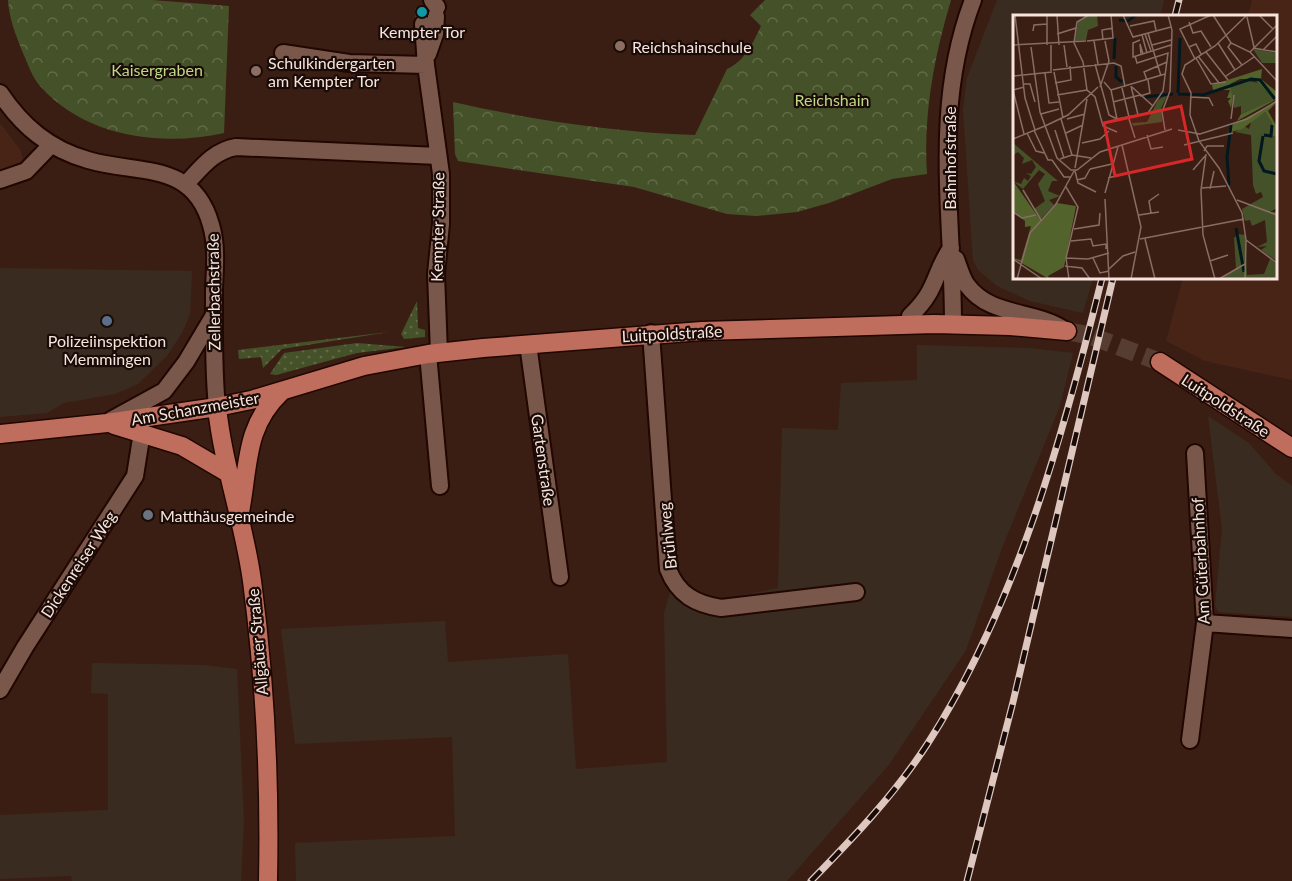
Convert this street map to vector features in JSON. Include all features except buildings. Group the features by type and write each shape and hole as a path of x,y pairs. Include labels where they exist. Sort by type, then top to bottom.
{"main road":[{"path":"885,326 910,316"},
{"name":"Luitpoldstraße","path":"283,391 347,371 434,354 651,333 953,324 1067,331"},
{"name":"Luitpoldstraße","path":"1160,362 1292,448"},
{"path":"239,517 249,448 255,426 267,405 283,391"},
{"name":"Am Schanzmeister","path":"0,434 107,423 217,407 283,391"},
{"name":"Allgäuer Straße","path":"217,407 228,473 251,579 258,638 270,814 268,881"},
{"path":"107,423 182,446 228,473"}],"street":[{"name":"Bahnhofstraße","path":"953,324 946,182 948,118 958,53 974,0"},
{"name":"Kempter Straße","path":"432,12 425,63 438,156 441,224 434,354 440,486"},
{"path":"283,53 349,63 425,63"},
{"path":"0,93 23,123 51,145 86,160 152,169 186,184 204,164 222,150 236,147 438,156"},
{"path":"0,180 26,171 51,145"},
{"name":"Zellerbachstraße","path":"186,184 203,204 211,225 214,247 217,407"},
{"path":"910,316 931,292 943,259 951,247"},
{"path":"951,247 967,284 979,297 995,307 1053,322 1067,331"},
{"path":"107,423 164,391 186,362 214,315"},
{"name":"Brühlweg","path":"651,333 668,569 673,582 684,596 704,605 722,608 856,592"},
{"name":"Gartenstraße","path":"528,344 560,577"},
{"name":"Dickenreiser Weg","path":"0,690 43,618 135,476 142,432"},
{"name":"Am Güterbahnhof","path":"1190,740 1205,623 1195,453"},
{"path":"1205,623 1292,629"}],"shaded area":[{"path":"997,0 1164,0 1160,15 1013,15 1013,279 1093,279 1083,313 1030,301 997,286 978,270 973,260 963,110 967,78"},
{"path":"1252,0 1292,0 1292,380 1205,361 1166,341 1183,279 1277,279 1277,15 1248,15"},
{"path":"0,123 21,151 23,160 19,168 0,175"},
{"path":"0,268 192,271 190,314 182,333 167,356 138,384 115,394 64,403 47,413 0,417"},
{"path":"917,345 1029,348 1073,353 1060,406 1002,548 966,650 888,766 787,881 296,881 295,843 455,836 452,737 295,744 281,629 445,621 448,662 568,654 576,769 667,762 664,613 670,592 690,590 719,600 778,588 782,428 838,430 841,383 917,380"},
{"path":"1208,416 1249,443 1276,474 1292,486 1292,617 1219,612 1215,606 1222,529"},
{"path":"92,663 204,665 237,669 244,821 241,881 72,881 71,876 0,879 0,815 108,810 108,694 91,693"}],"green space":[{"name":"Kaisergraben","path":"8,0 152,0 229,6 224,133 175,139 150,138 101,127 79,117 58,103 35,79 15,34"},
{"name":"Reichshain","path":"765,0 951,0 931,86 926,152 927,174 892,179 829,203 797,212 756,216 727,214 634,187 458,161 455,154 453,102 573,124 695,135 727,69 744,56 755,39 761,26 750,15"},
{"path":"417,301 418,328 425,330 425,337 404,339 401,334"},
{"path":"389,332 282,349 263,368 261,357 239,359 238,350"},
{"path":"357,343 406,347 357,353 276,375 270,374 284,353"}],"tunnel":[{"path":"423,24 424,0"},
{"path":"1067,331 1091,336 1160,362"}],"railway":[{"path":"1175,15 1179,0"},
{"path":"811,881 873,815 916,762 959,690 987,634 1034,518 1071,398 1102,279"},
{"path":"967,881 1013,702 1113,279"}],"place":[{"name":"Kempter Tor","path":"422,12"},
{"name":"Reichshainschule","path":"620,46"},
{"name":"Schulkindergarten am Kempter Tor","path":"256,71"},
{"name":"Polizeiinspektion Memmingen","path":"107,321"},
{"name":"Matthäusgemeinde","path":"148,515"}]}
